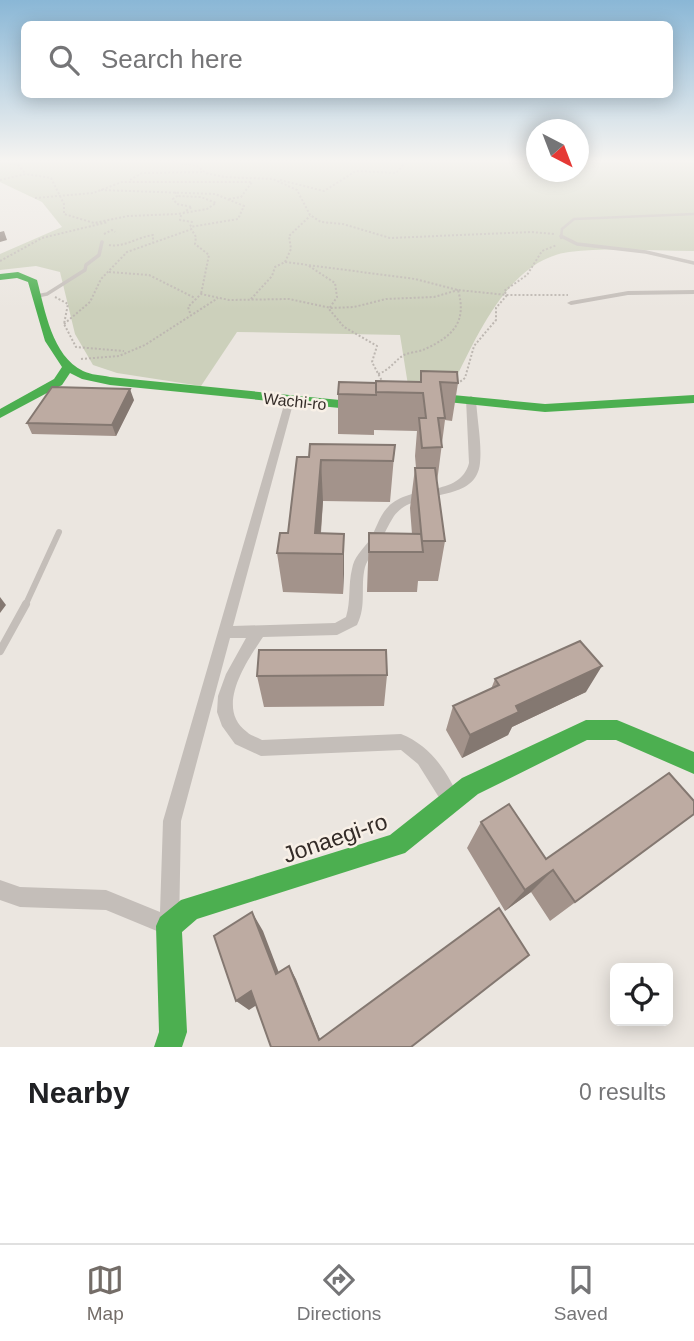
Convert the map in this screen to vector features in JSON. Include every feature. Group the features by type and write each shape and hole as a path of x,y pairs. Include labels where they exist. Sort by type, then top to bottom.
{"main road":[{"path":"0,277 27,276 32,280 42,295 46,326 68,366 58,382 0,414"},
{"name":"Wachi-ro","path":"68,366 84,375 130,384 346,406 381,405"},
{"path":"58,382 109,388 130,384"},
{"path":"415,397 471,399 545,408 694,399"},
{"name":"Jonaegi-ro","path":"169,926 190,909 397,845 470,786 586,730 617,730 694,763"},
{"path":"168,1047 173,1032 169,926"}],"street":[{"path":"571,303 628,293 694,292"},
{"path":"227,632 337,629 352,621 357,604 358,569 391,511 408,498 460,486 472,474 475,463 471,399"},
{"path":"0,890 20,897 106,900 169,926 172,821 227,632 289,400"},
{"path":"259,631 236,665 225,691 224,704 229,724 246,743 261,748 401,742 411,745 429,764 451,801"}],"lane":[{"path":"694,215 574,219 562,229 562,235 567,242 646,252 694,263"},
{"path":"42,295 85,270 86,265 99,254 102,242"},
{"path":"0,651 20,616 59,532"}],"path":[{"path":"64,211 64,214 90,223"},
{"path":"178,214 184,211"},
{"path":"82,229 90,223 114,219 196,211"},
{"path":"64,324 90,302 100,281 127,252 191,228 241,218 242,211"},
{"path":"308,211 321,222 343,224 390,238 435,239 454,234 521,232 562,235"},
{"path":"178,214 182,216 180,220 192,222 195,244 209,255 201,294 187,310 190,313"},
{"path":"285,262 291,249 289,237 310,215"},
{"path":"0,261 42,238 114,219"},
{"path":"115,232 106,232 102,242 118,247 151,235 155,236 153,242"},
{"path":"507,295 504,291 527,275 542,251 558,246 556,243 567,242"},
{"path":"251,299 272,276 275,267 285,262 415,279 458,290 507,295 596,298"},
{"path":"308,265 335,283 337,297 331,307 333,317 350,333 377,346 372,362 383,387"},
{"path":"109,272 120,276 148,275 168,284 181,294 195,298"},
{"path":"201,294 218,298 289,299 331,307 354,307 397,297 434,297 458,290"},
{"path":"378,374 390,370 402,356 425,349 455,330 463,308 458,290"},
{"path":"42,295 68,304 64,324 76,347 104,351 124,351 150,343 190,313 218,298"},
{"path":"450,385 461,384 465,378 474,346 496,320 496,308 507,295"},
{"path":"89,350 84,352 81,359 119,356 124,351"},
{"path":"101,358 104,351"}],"green space":[{"path":"49,211 694,211 694,251 569,252 547,258 528,270 511,286 482,327 450,390 408,385 400,335 237,332 201,386 117,373 93,365 75,334 60,272 36,266 0,270 0,254 62,227"}],"building":[{"path":"421,371 457,372 458,383 440,382 445,418 438,418 442,447 422,448 419,418 426,418 423,393 376,392 376,381 421,382"},
{"path":"339,382 376,383 376,395 338,394"},
{"path":"52,387 130,389 112,425 27,423"},
{"path":"310,444 395,445 393,461 321,460 315,533 344,534 343,554 277,553 280,533 288,533 297,457 309,457"},
{"path":"415,468 435,468 445,541 422,541"},
{"path":"369,533 421,534 423,552 369,552"},
{"path":"580,641 602,666 516,706 519,712 470,735 453,706 499,685 495,679"},
{"path":"259,650 386,650 387,675 257,676"},
{"path":"669,773 694,801 694,814 575,902 553,870 525,890 481,822 509,804 546,859"},
{"path":"499,908 529,955 411,1047 271,1047 251,991 236,1001 214,936 252,912 276,974 289,966 319,1040"}],"traffic: fast":[{"path":"0,277 18,275 32,280 51,341 64,362 81,375 110,381 360,406"},
{"path":"0,414 58,382 68,367"},
{"path":"432,397 545,408 694,399"},
{"path":"168,1047 173,1032 169,926 190,909 397,845 470,786 586,730 617,730 694,763"}]}
